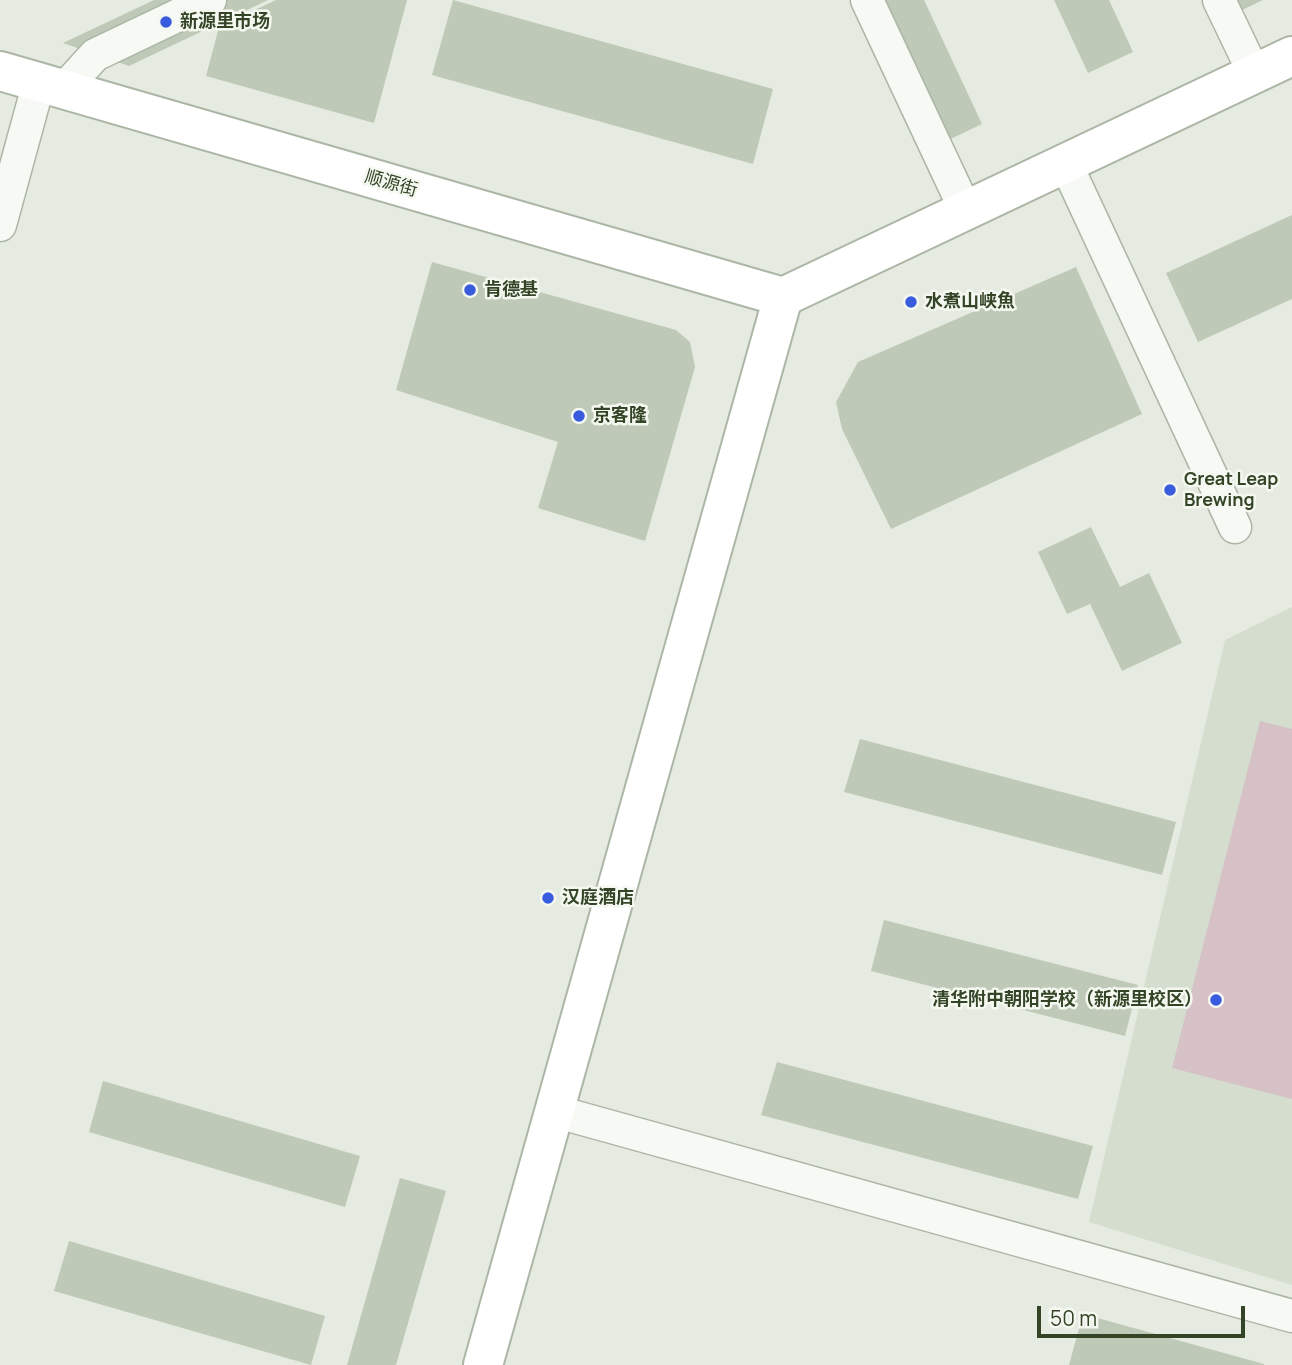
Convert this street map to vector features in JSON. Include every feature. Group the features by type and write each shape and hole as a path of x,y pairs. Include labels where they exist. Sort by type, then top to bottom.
{"street":[{"path":"0,225 52,85 95,55 210,0"},
{"path":"867,0 965,209"},
{"path":"1219,0 1254,74"},
{"path":"483,1365 783,297 1292,56"},
{"name":"顺源街","path":"0,71 783,297"},
{"path":"1065,162 1235,527"},
{"path":"554,1111 1292,1316"}],"shaded area":[{"name":"清华附中朝阳学校（新源里校区）","path":"1292,607 1292,1285 1089,1222 1225,640"},
{"path":"1260,721 1292,729 1292,1099 1172,1068"}],"building":[{"name":"新源里市场","path":"154,0 268,0 129,66 63,43"},
{"path":"276,0 407,0 374,123 206,76 219,27"},
{"path":"453,0 773,89 753,164 432,75"},
{"path":"870,0 924,0 982,124 938,145"},
{"path":"1054,0 1109,0 1133,52 1088,73"},
{"path":"1235,0 1263,0 1240,11"},
{"path":"1292,215 1292,299 1198,342 1166,273"},
{"name":"京客隆","path":"432,262 676,330 690,342 695,367 645,541 538,508 558,442 396,390"},
{"path":"1076,267 1142,414 891,529 842,429 836,402 858,362"},
{"path":"1091,527 1120,587 1149,573 1182,643 1122,671 1090,604 1067,614 1038,552"},
{"path":"860,739 1176,822 1162,875 844,792"},
{"path":"884,920 1138,985 1125,1036 871,971"},
{"path":"777,1062 1093,1146 1078,1199 761,1115"},
{"path":"103,1081 360,1156 345,1207 89,1132"},
{"path":"400,1178 446,1191 396,1365 347,1365"},
{"path":"69,1241 325,1316 311,1365 54,1291"},
{"path":"1083,1314 1264,1364 1264,1365 1069,1365"}],"place":[{"name":"新源里市场","path":"166,22"},
{"name":"肯德基","path":"470,290"},
{"name":"水煮山峡魚","path":"911,302"},
{"name":"京客隆","path":"579,416"},
{"name":"Great Leap Brewing","path":"1170,490"},
{"name":"汉庭酒店","path":"548,898"},
{"name":"清华附中朝阳学校（新源里校区）","path":"1216,1000"}]}
